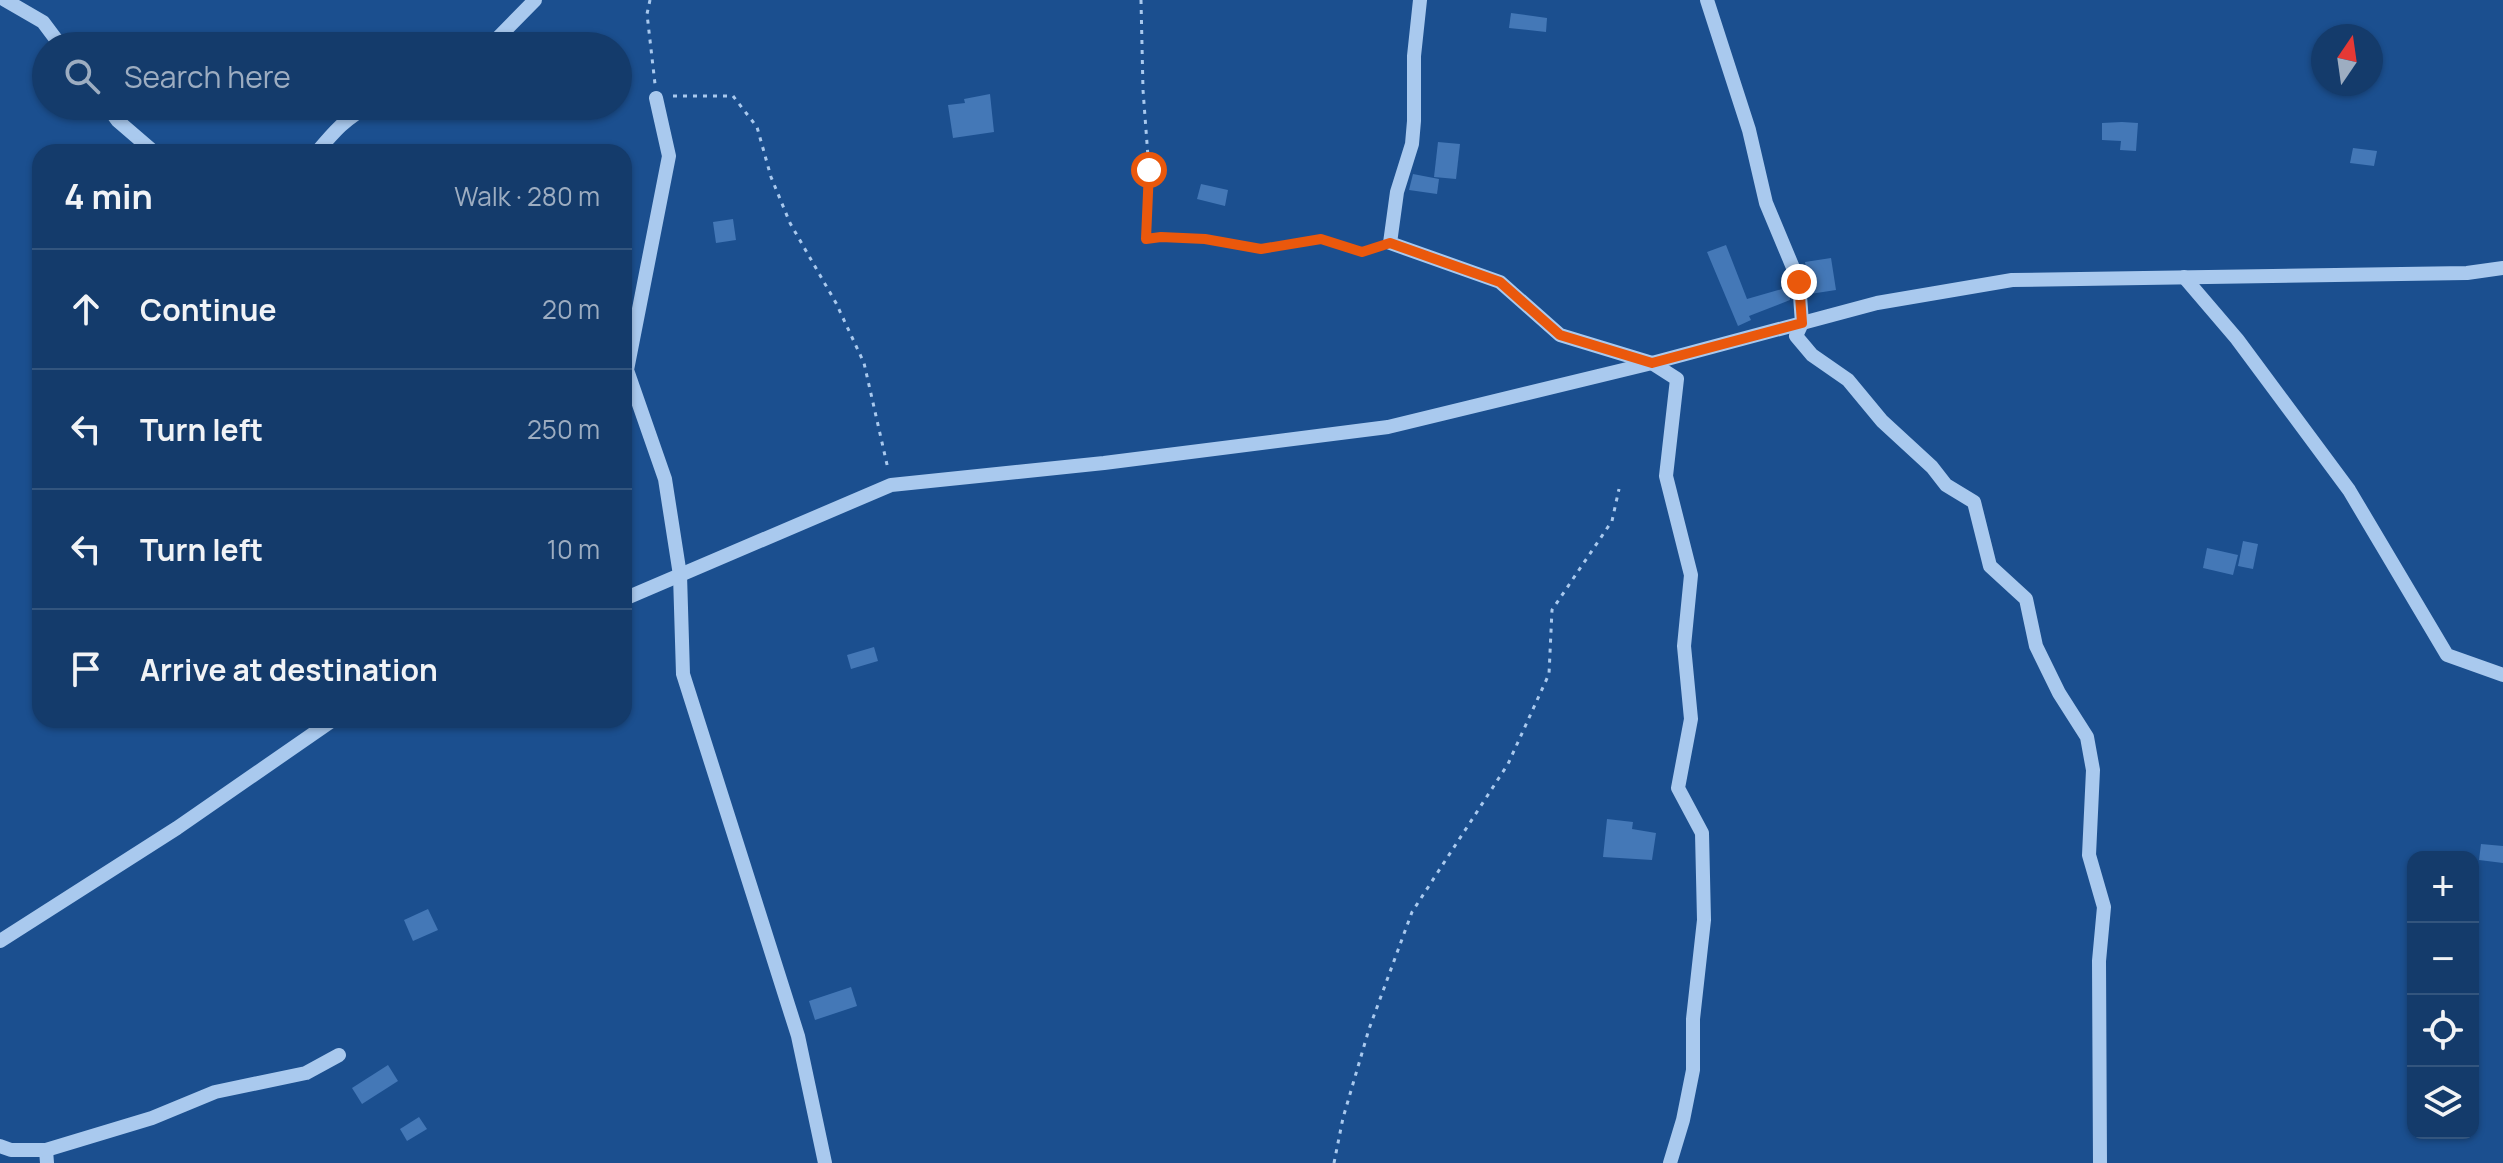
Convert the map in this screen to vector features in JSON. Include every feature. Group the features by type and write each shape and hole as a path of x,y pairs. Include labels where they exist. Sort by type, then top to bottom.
{"street":[{"path":"5,0 43,22 50,32"},
{"path":"504,32 535,0"},
{"path":"1420,0 1414,56 1412,144 1397,192 1390,243 1500,282 1560,335 1652,363 1677,379 1666,476 1691,575 1684,646 1691,719 1678,788 1702,833 1704,920 1693,1019 1693,1070 1670,1163"},
{"path":"1707,0 1749,130 1766,203 1799,282 1802,323 1796,336 1812,355 1848,380 1882,421 1932,467 1946,485 1974,502 1990,566 2026,599 2036,646 2059,693 2087,737 2093,770 2089,855 2104,907 2099,961 2100,1163"},
{"path":"632,345 669,156 656,98"},
{"path":"117,120 145,144"},
{"path":"324,144 337,128 349,120"},
{"path":"632,596 891,485 1104,463 1388,427 1652,363 1877,303 2012,280 2467,273 2503,268"},
{"path":"2184,277 2237,339 2349,490 2447,655 2503,675"},
{"path":"632,384 665,479 680,575 683,674 798,1036 825,1163"},
{"path":"0,941 177,828 321,728"},
{"path":"0,1146 47,1156 215,1092 306,1073 339,1055"}],"path":[{"path":"650,0 647,14 656,98 733,96 757,127 771,177 790,223 836,303 864,363 891,485"},
{"path":"1141,0 1149,170 1146,239 1205,239 1261,249 1321,239 1362,252 1390,243"},
{"path":"1334,1163 1343,1118 1369,1029 1412,912 1508,764 1549,674 1552,610 1612,521 1619,489"}],"building":[{"path":"1511,13 1547,18 1546,32 1509,28"},
{"path":"990,94 994,132 953,138 948,105"},
{"path":"2102,123 2138,123 2136,151 2120,150 2121,141 2102,140"},
{"path":"1438,142 1460,144 1456,179 1434,177"},
{"path":"2353,148 2377,151 2374,166 2350,163"},
{"path":"1413,174 1439,179 1437,194 1409,190"},
{"path":"1201,184 1228,190 1225,206 1197,199"},
{"path":"733,219 736,240 716,243 713,222"},
{"path":"1726,245 1747,299 1789,287 1790,300 1749,316 1751,320 1738,326 1707,252"},
{"path":"1831,258 1836,290 1810,294 1805,262"},
{"path":"2243,541 2258,544 2253,569 2238,566"},
{"path":"2207,548 2238,555 2233,575 2203,568"},
{"path":"874,647 878,661 851,669 847,655"},
{"path":"1607,819 1633,822 1632,829 1656,833 1652,860 1603,857"},
{"path":"2481,844 2503,846 2503,863 2479,860"},
{"path":"428,909 438,930 413,941 404,920"},
{"path":"851,987 857,1006 815,1020 809,1001"},
{"path":"388,1065 398,1081 362,1104 352,1088"},
{"path":"419,1117 427,1129 407,1141 400,1129"}],"route":[{"path":"1149,170 1146,239 1205,239 1261,249 1321,239 1362,252 1390,243 1500,282 1560,335 1652,363 1802,323 1799,282"}]}
